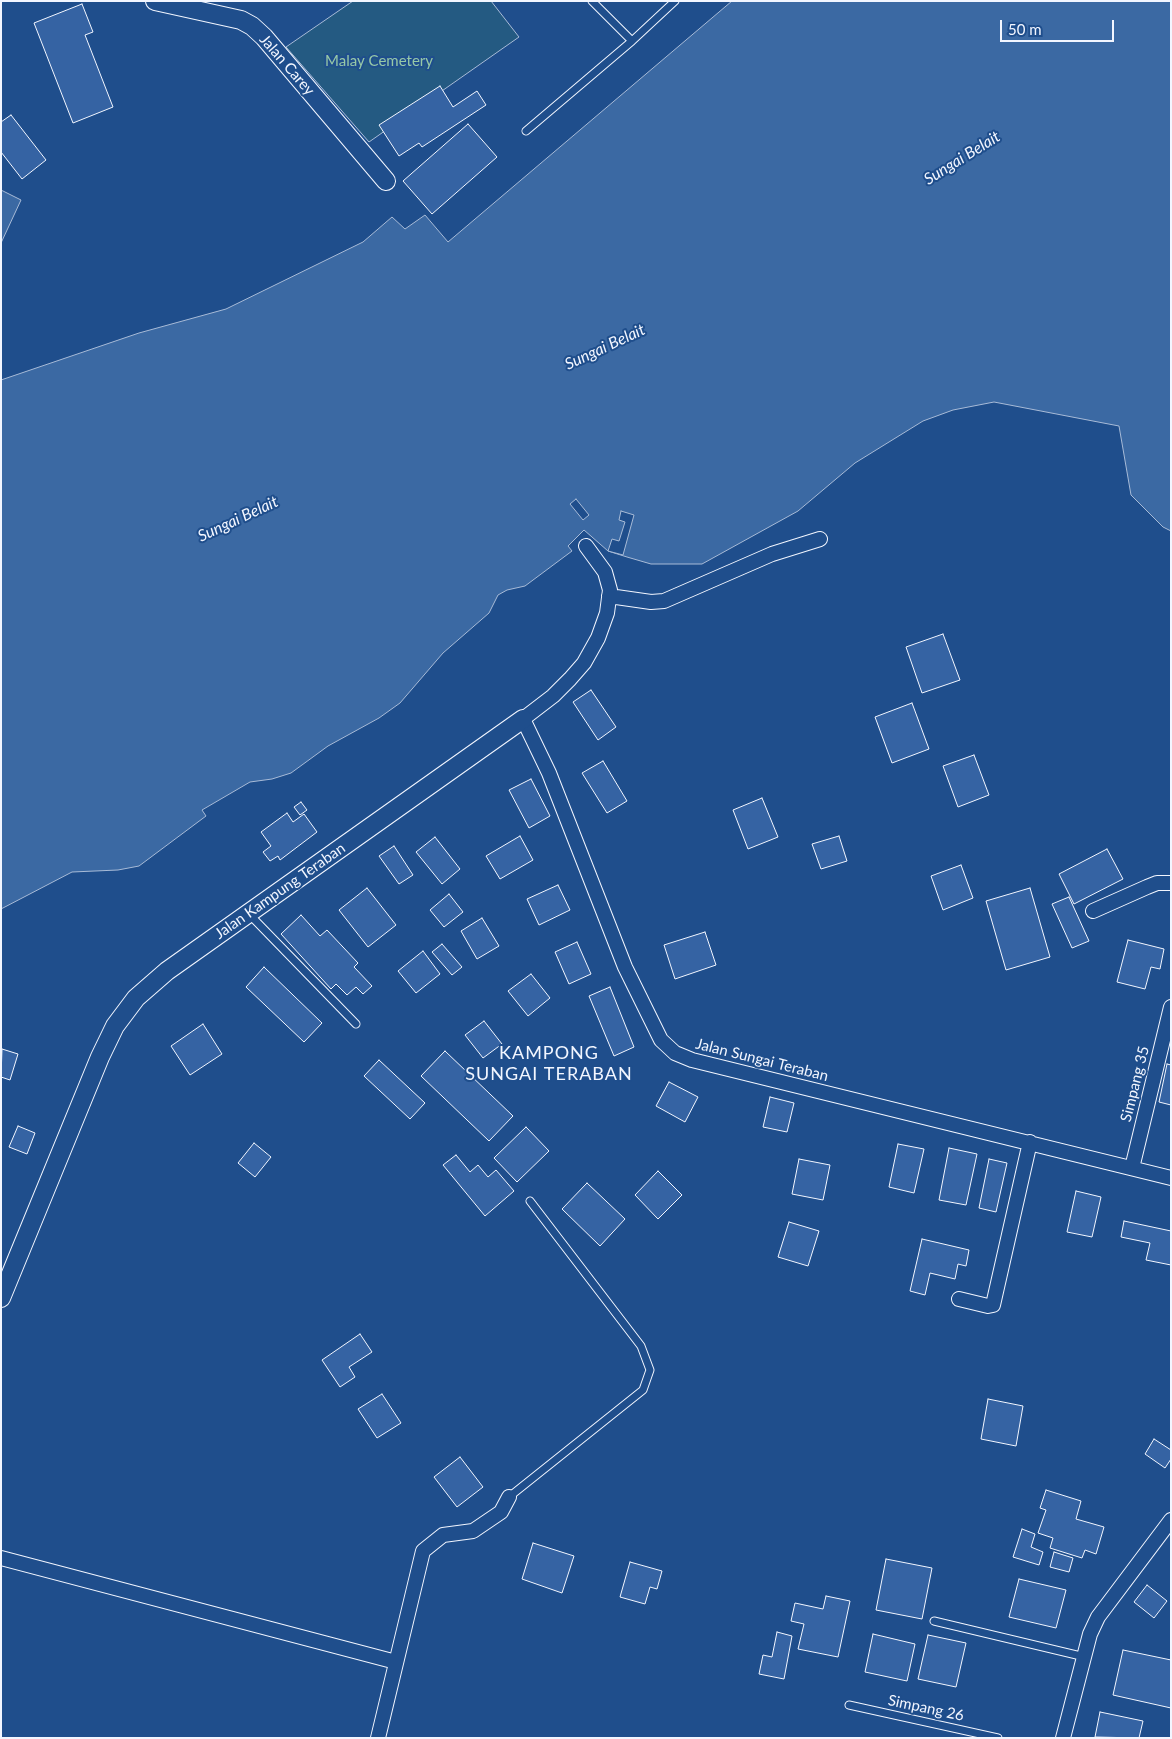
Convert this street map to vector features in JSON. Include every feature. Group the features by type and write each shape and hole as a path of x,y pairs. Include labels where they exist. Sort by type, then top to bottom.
{"street":[{"name":"Jalan Carey","path":"155,1 241,20 252,26 264,37 386,181"},
{"path":"609,596 651,602 664,601 772,554 820,539"},
{"name":"Jalan Kampung Teraban","path":"1,1298 96,1066 115,1026 136,998 167,971 553,696 584,663 598,638 607,613 610,590 605,572 586,546"},
{"name":"Jalan Sungai Teraban","path":"523,719 549,773 625,967 661,1040 675,1053 742,1073 1171,1178"},
{"path":"1093,911 1157,883 1171,883"},
{"name":"Simpang 35","path":"1132,1168 1171,1007"},
{"path":"959,1298 988,1306 993,1305 1030,1142"},
{"path":"378,1738 423,1551 443,1535 473,1531 501,1512 509,1498"},
{"path":"1063,1738 1090,1634 1098,1616 1171,1520"},
{"path":"1,1558 396,1662"}],"lane":[{"path":"592,1 632,41"},
{"path":"526,130 632,41 675,1"},
{"path":"248,914 356,1024"},
{"path":"509,1498 643,1390 650,1370 641,1346 530,1201"},
{"path":"934,1621 1085,1656"},
{"name":"Simpang 26","path":"849,1705 998,1738"}],"green space":[{"name":"Malay Cemetery","path":"353,1 491,1 519,37 369,142 286,47"}],"water":[{"name":"Sungai Belait","path":"732,1 1171,1 1171,531 1163,527 1131,495 1119,426 994,402 953,410 923,421 855,463 798,511 702,564 651,564 608,551 584,530 568,546 572,551 525,586 507,590 498,595 489,613 443,653 400,703 379,718 328,746 291,773 272,779 250,782 202,810 206,816 139,866 118,870 72,872 1,909 1,380 139,333 226,309 363,242 392,217 405,229 425,215 448,242"},
{"path":"1,190 21,200 1,243"}],"pier":[{"path":"576,499 589,515 583,520 570,504"},
{"path":"621,511 634,515 623,555 608,551 612,539 619,541 625,522 619,520"}],"building":[{"path":"82,4 93,32 85,35 113,107 73,123 34,23"},
{"path":"440,86 453,107 477,91 486,105 422,147 419,143 399,156 379,125"},
{"path":"11,115 46,160 22,179 1,152 1,122"},
{"path":"468,124 497,157 432,214 403,181"},
{"path":"943,634 960,680 922,693 906,647"},
{"path":"591,690 616,727 598,740 573,702"},
{"path":"912,703 929,749 892,763 875,717"},
{"path":"974,755 989,795 958,807 943,766"},
{"path":"603,761 627,801 607,813 582,773"},
{"path":"531,779 550,816 529,828 509,790"},
{"path":"762,798 778,837 748,849 733,810"},
{"path":"301,802 307,810 300,815 294,807"},
{"path":"287,813 293,822 304,814 317,832 280,860 278,856 270,861 263,852 271,846 261,832"},
{"path":"520,836 533,860 500,879 486,856"},
{"path":"839,836 847,861 821,869 812,844"},
{"path":"435,837 460,869 442,884 416,852"},
{"path":"394,846 413,875 399,884 379,856"},
{"path":"1107,849 1123,879 1074,904 1059,874"},
{"path":"961,865 973,898 943,910 931,876"},
{"path":"558,885 570,910 539,925 527,899"},
{"path":"367,888 396,925 368,947 339,910"},
{"path":"1030,888 1050,957 1006,970 986,901"},
{"path":"449,894 463,912 444,927 430,910"},
{"path":"1069,897 1089,941 1072,948 1052,904"},
{"path":"301,915 320,936 327,930 358,963 354,967 372,986 363,994 356,987 347,995 336,984 331,989 281,934"},
{"path":"482,918 499,946 477,959 461,931"},
{"path":"705,932 716,965 675,979 664,945"},
{"path":"1128,940 1164,949 1160,969 1151,967 1145,989 1117,982"},
{"path":"577,942 591,974 569,984 555,952"},
{"path":"442,944 462,967 452,975 432,952"},
{"path":"423,951 440,974 416,993 398,971"},
{"path":"264,967 322,1023 304,1042 246,987"},
{"path":"531,974 550,998 528,1016 508,991"},
{"path":"610,987 634,1047 614,1056 589,996"},
{"path":"484,1021 502,1044 483,1058 465,1035"},
{"path":"203,1024 222,1054 190,1075 171,1046"},
{"path":"2,1049 18,1054 10,1080 1,1077"},
{"path":"445,1051 513,1116 489,1141 421,1076"},
{"path":"379,1060 425,1103 410,1119 364,1076"},
{"path":"1167,1064 1171,1065 1171,1105 1159,1102"},
{"path":"669,1082 698,1097 685,1122 656,1106"},
{"path":"770,1097 794,1103 787,1132 763,1127"},
{"path":"18,1126 35,1133 27,1154 9,1147"},
{"path":"526,1127 549,1151 517,1182 494,1158"},
{"path":"254,1143 271,1157 255,1177 238,1163"},
{"path":"898,1144 924,1149 914,1193 889,1187"},
{"path":"949,1148 977,1154 966,1205 939,1200"},
{"path":"456,1155 470,1172 478,1165 488,1177 496,1170 514,1191 485,1216 443,1165"},
{"path":"799,1159 830,1165 823,1200 792,1194"},
{"path":"989,1159 1007,1163 996,1212 979,1208"},
{"path":"658,1171 682,1195 658,1219 635,1195"},
{"path":"587,1183 625,1219 600,1246 562,1209"},
{"path":"1076,1191 1101,1197 1092,1237 1067,1232"},
{"path":"1124,1221 1171,1231 1171,1265 1146,1260 1150,1243 1121,1237"},
{"path":"789,1222 819,1231 808,1266 778,1257"},
{"path":"922,1239 969,1250 966,1266 958,1264 955,1279 930,1273 925,1295 910,1291"},
{"path":"360,1334 372,1352 349,1367 355,1377 340,1387 322,1360"},
{"path":"382,1394 401,1423 377,1438 358,1409"},
{"path":"988,1399 1023,1406 1016,1446 981,1439"},
{"path":"1154,1439 1171,1450 1171,1459 1165,1468 1145,1454"},
{"path":"460,1457 483,1487 457,1507 434,1477"},
{"path":"1046,1490 1081,1501 1076,1519 1104,1527 1096,1554 1085,1550 1082,1558 1050,1548 1053,1538 1038,1533 1046,1510 1040,1508"},
{"path":"1022,1529 1035,1534 1031,1547 1043,1552 1039,1565 1013,1557"},
{"path":"533,1543 574,1556 562,1593 522,1579"},
{"path":"1054,1552 1073,1558 1069,1572 1050,1567"},
{"path":"886,1559 932,1568 922,1619 876,1610"},
{"path":"630,1562 662,1571 657,1589 650,1587 645,1604 620,1597"},
{"path":"1019,1579 1066,1590 1056,1628 1009,1617"},
{"path":"1147,1585 1167,1601 1154,1618 1134,1602"},
{"path":"826,1596 850,1601 838,1657 798,1649 804,1624 791,1621 795,1603 823,1609"},
{"path":"777,1632 792,1636 784,1679 759,1674 763,1655 772,1657"},
{"path":"873,1634 915,1644 907,1681 865,1672"},
{"path":"928,1635 966,1643 956,1687 918,1679"},
{"path":"1123,1650 1171,1660 1171,1708 1113,1695"},
{"path":"1100,1712 1143,1721 1139,1738 1095,1737"}],"district":[{"name":"KAMPONG SUNGAI TERABAN","path":"549,1063"}]}
